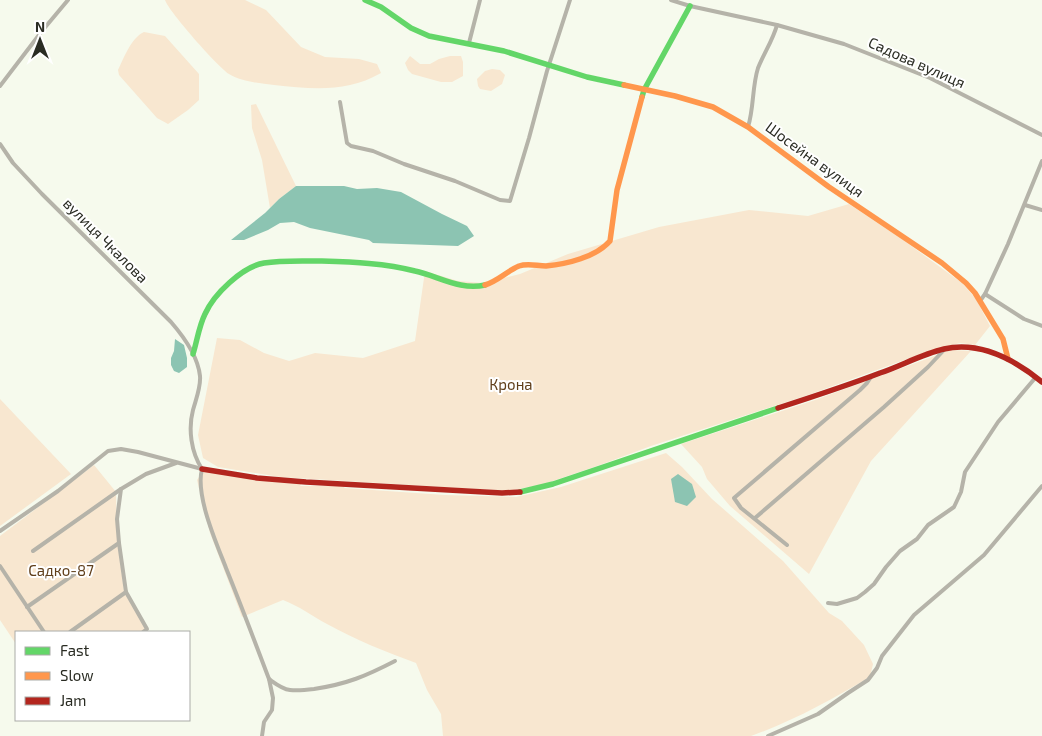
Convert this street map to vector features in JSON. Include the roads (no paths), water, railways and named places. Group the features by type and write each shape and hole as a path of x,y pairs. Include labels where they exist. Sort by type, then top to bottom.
{"street":[{"path":"0,86 68,0"},
{"name":"Шосейна вулиця","path":"365,0 381,7 411,28 429,36 469,42 587,77 675,96 713,107 748,127 829,187 942,263 966,283 980,301 1003,339 1008,359"},
{"path":"469,42 480,0"},
{"path":"340,102 347,143 351,146 373,150 404,164 455,181 500,200 510,201 549,65 570,0"},
{"name":"Садова вулиця","path":"670,0 777,25 844,44 930,78 1042,135"},
{"path":"193,354 206,313 224,289 240,275 258,264 338,260 410,269 454,283 483,286 525,265 558,265 607,246 610,241 617,190 644,90 690,6"},
{"path":"748,127 752,117 759,67 777,25"},
{"name":"вулиця Чкалова","path":"0,144 13,163 42,194 183,336 193,354 200,376 190,432 193,450 202,469"},
{"path":"980,301 985,294 1025,205 1042,161"},
{"path":"1025,205 1042,210"},
{"path":"985,294 1024,319 1042,326"},
{"path":"0,531 58,491 108,451 121,449 202,469 257,478 502,493 522,492 553,484 871,376 929,354 952,348 970,348 986,351 1008,359 1042,382"},
{"path":"755,518 890,401 944,350"},
{"path":"787,545 741,508 734,498 860,390 871,376"},
{"path":"828,604 837,604 851,600 865,592 874,584 900,550 917,539 928,525 954,506 961,492 965,472 998,422 1036,377"},
{"path":"33,551 121,489 146,474 177,462"},
{"path":"202,469 200,478 201,492 215,541 269,679 273,698 272,710 264,722 262,736"},
{"path":"768,736 818,714 868,680 877,668 882,656 914,615 984,555 1042,486"},
{"path":"121,489 118,519 119,543 126,592 147,629 144,631"},
{"path":"27,607 119,543"},
{"path":"0,566 43,631"},
{"path":"71,631 126,592"},
{"path":"269,679 289,690 332,686 361,678 395,661"}],"water":[{"path":"296,186 344,186 357,189 377,188 401,192 467,226 474,236 458,246 373,243 369,240 310,228 294,222 280,223 244,240 231,240"},
{"path":"175,339 184,345 187,358 187,367 179,373 174,371 171,365"},
{"path":"678,474 692,484 696,497 687,506 675,502 671,479"}],"park label":[{"name":"Крона","path":"511,384"},
{"name":"Садко-87","path":"61,570"}]}
